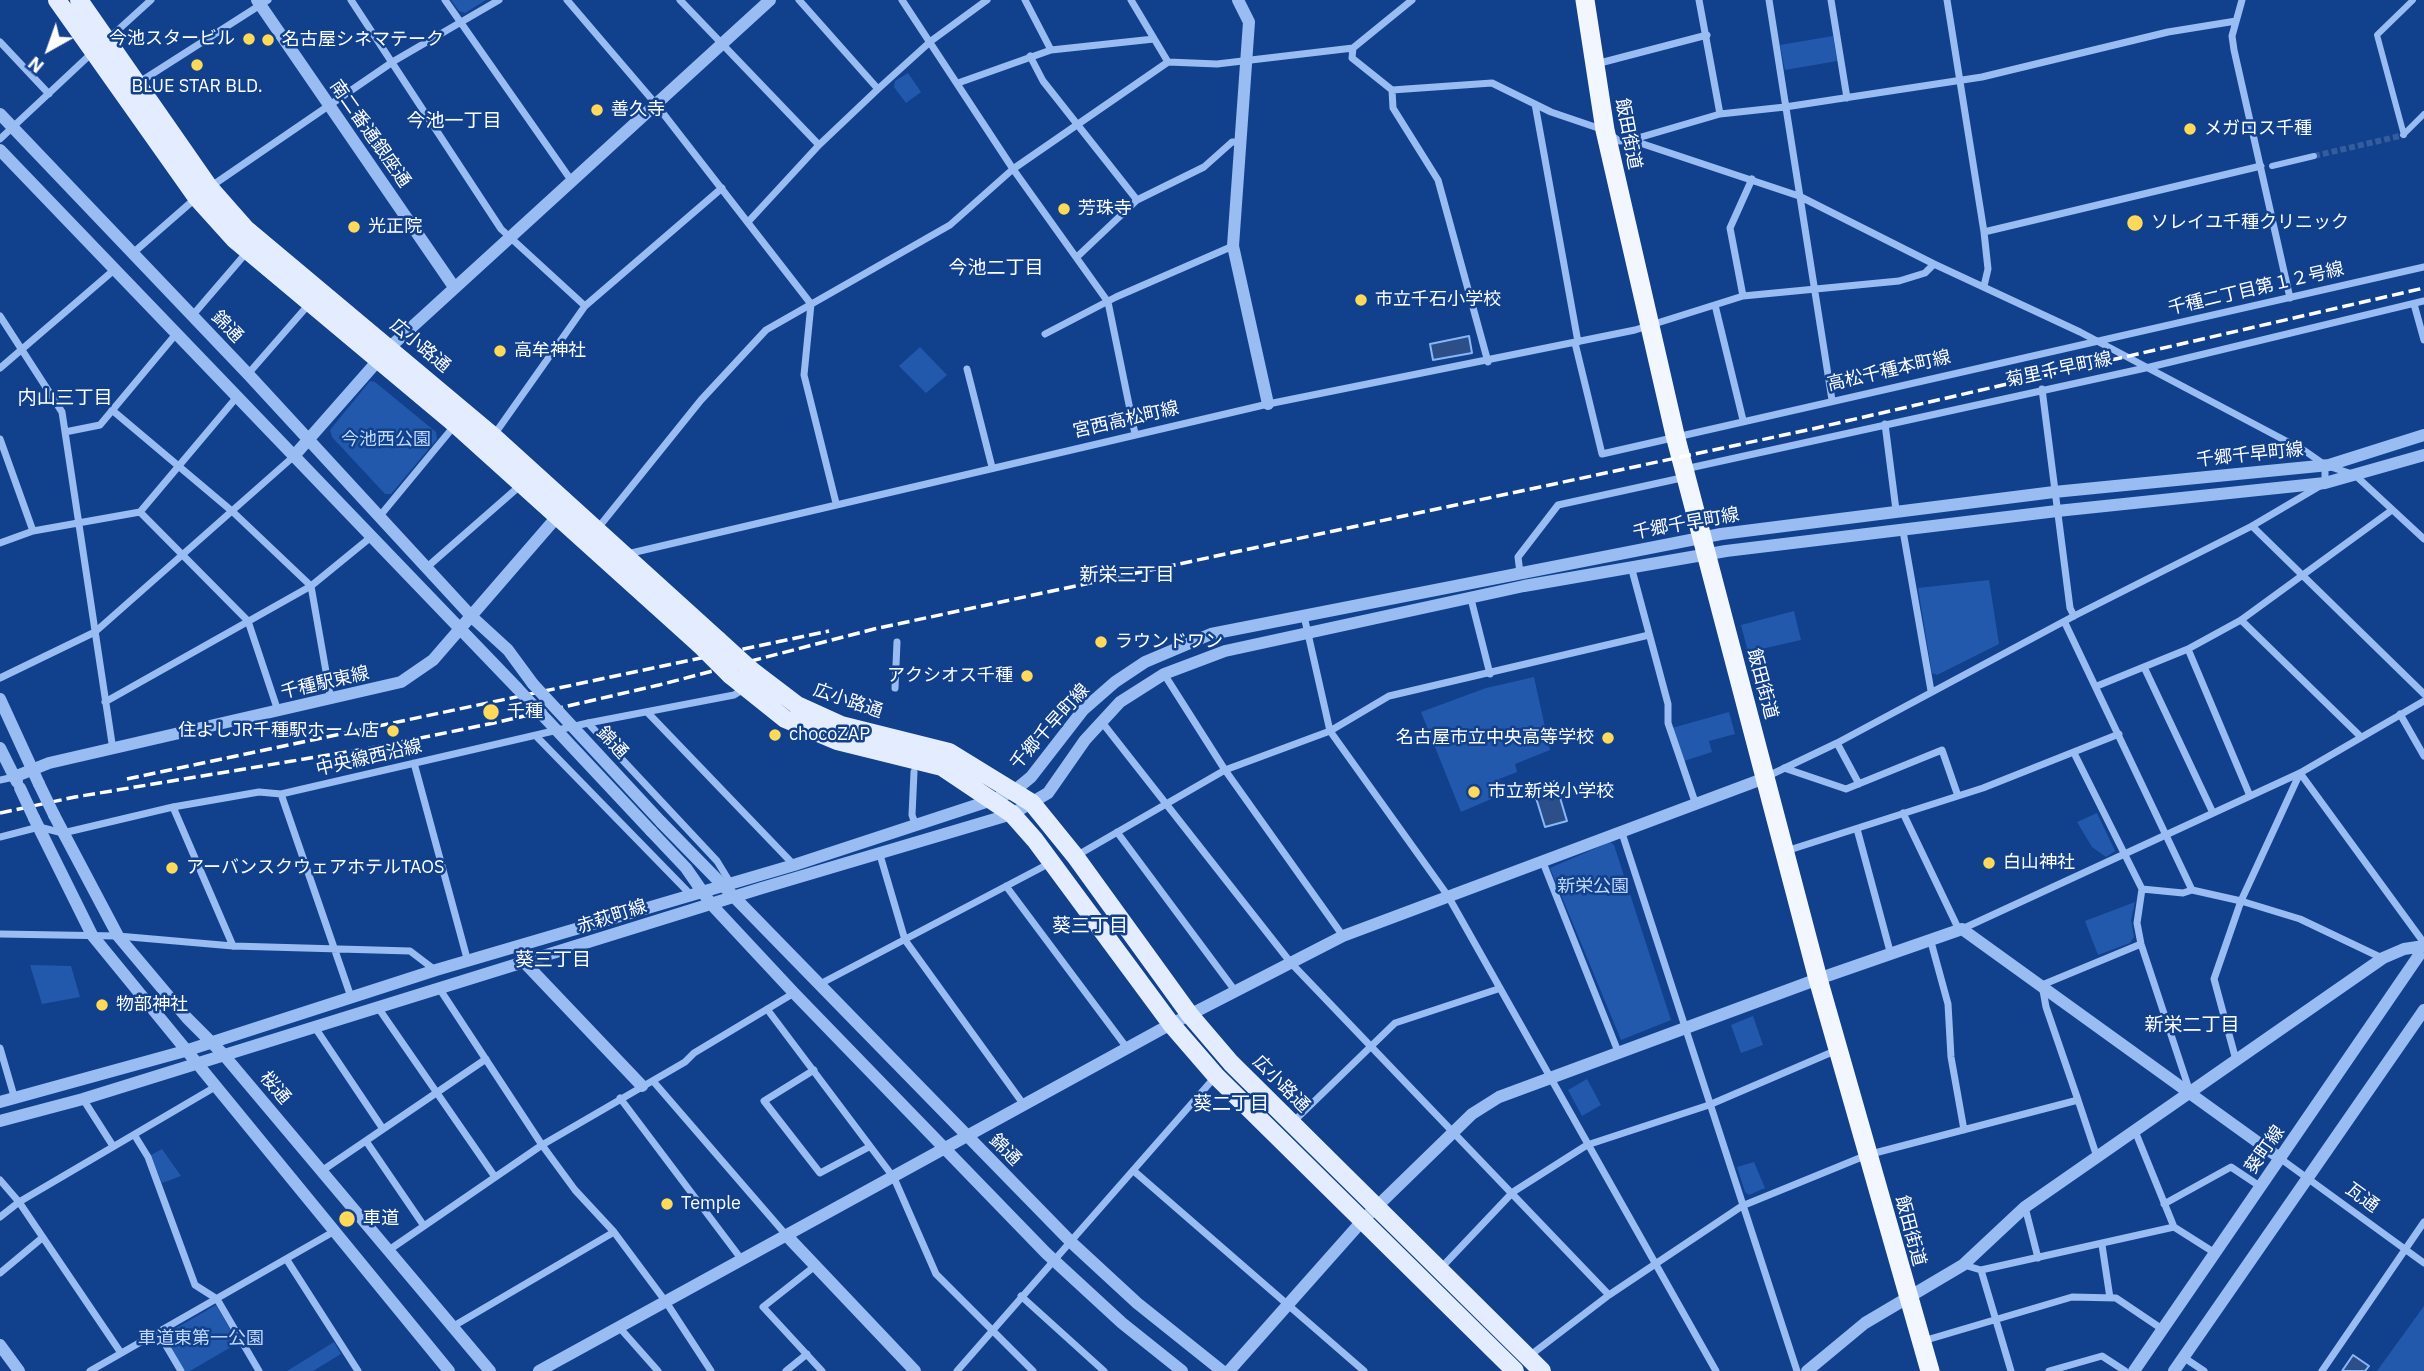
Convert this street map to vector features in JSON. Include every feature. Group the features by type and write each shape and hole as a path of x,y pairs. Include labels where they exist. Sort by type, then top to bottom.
{"highway":[{"name":"飯田街道","path":"1585,0 1605,130 1642,328 1683,434 1705,546 1765,778 1907,1299 1930,1371"}],"main road":[{"name":"広小路通","path":"57,0 137,83 203,193 384,354 455,424 522,484 598,528 751,670 797,705 841,725 949,752 1032,803 1075,856 1189,1016 1515,1371"},
{"name":"広小路通","path":"79,0 100,46 203,193 248,251 310,303 384,354 493,436 744,689 797,724 837,741 942,767 1012,814 1052,862 1171,1024 1216,1076 1369,1213 1440,1269 1542,1371"}],"street":[{"path":"0,139 151,0"},
{"path":"351,0 394,61 508,237 585,306"},
{"path":"444,0 571,180"},
{"path":"133,253 203,193 394,61 499,0"},
{"path":"567,0 655,103 811,304 804,375 836,503"},
{"path":"680,0 720,45 819,145"},
{"path":"0,678 95,632 233,512 309,442 384,354 454,287 770,0"},
{"path":"799,0 878,89"},
{"path":"902,0 1013,169 1078,256 1108,302 1135,434"},
{"path":"748,222 819,145 878,89 931,41 986,0"},
{"path":"1025,0 1051,50"},
{"path":"1131,0 1168,62"},
{"path":"1238,0 1249,22 1233,246 1268,404"},
{"path":"598,528 701,400 766,330 942,230 1013,169 1168,62 1217,64 1248,58 1353,48 1412,0"},
{"path":"1699,0 1720,114"},
{"path":"1769,0 1812,289 1832,400"},
{"path":"1831,0 1847,98"},
{"path":"1947,0 1984,232 1988,268 1984,286"},
{"path":"2242,0 2232,36 2234,50 2291,298"},
{"path":"2413,0 2376,35 2402,135 2424,114"},
{"path":"137,83 262,2"},
{"name":"南二番通銀座通","path":"262,2 329,106 454,287"},
{"path":"1353,48 1352,58 1392,90 1492,83 1535,104 1605,130 1619,141 1632,140 1720,114 1959,81 2168,32 2236,22"},
{"path":"1594,65 1707,35"},
{"path":"958,83 1051,50 1154,39"},
{"path":"0,42 49,94"},
{"path":"1030,56 1043,81 1138,200"},
{"path":"1392,90 1393,108 1438,180 1488,362"},
{"path":"1535,104 1577,343"},
{"name":"錦通","path":"0,114 248,374 472,617 508,650 533,684 656,827 696,893 711,904 1053,1260 1182,1371"},
{"path":"1632,140 1799,195 1934,264 2150,367 2305,451 2325,465 2355,475 2424,539"},
{"path":"1078,256 1138,200 1203,167 1232,142 1240,142"},
{"name":"錦通","path":"0,150 517,688 656,827 726,884 967,1138 1072,1243 1137,1303 1222,1371"},
{"path":"2272,166 2314,156"},
{"path":"1984,232 2261,166"},
{"path":"1743,296 1730,228 1752,179"},
{"path":"493,436 585,306 722,188"},
{"path":"1045,334 1108,302 1233,246"},
{"path":"192,316 248,251"},
{"name":"宮西高松町線","path":"626,554 1268,404 1488,362 1642,328 1743,296 1899,281 1925,273 1934,264"},
{"name":"千種二丁目第１２号線","path":"2094,341 2424,267"},
{"path":"0,368 114,270"},
{"name":"菊里千早町線","path":"1520,573 1518,557 1559,505 1885,424 2150,367 2424,301"},
{"path":"248,374 310,303"},
{"path":"2414,304 2424,340"},
{"path":"1715,305 1743,420"},
{"path":"0,316 62,412 113,750"},
{"path":"65,432 100,425 176,334"},
{"name":"高松千種本町線","path":"1577,343 1602,454 2094,341"},
{"path":"967,369 992,467"},
{"path":"2042,389 2070,608 2074,616"},
{"path":"0,543 33,531 140,512 236,397"},
{"path":"112,410 233,512 311,586 331,700"},
{"path":"379,517 455,424"},
{"path":"1885,424 1896,510"},
{"name":"千郷千早町線","path":"1014,791 1042,765 1083,710 1145,662 1211,634 1520,573 1705,546 1896,510 2325,465 2424,435"},
{"path":"0,439 33,531"},
{"name":"千郷千早町線","path":"1012,814 1032,803 1060,780 1101,721 1142,685 1225,651 1524,586 1632,570 1705,546 1903,531 2057,511 2325,483 2424,455"},
{"path":"538,1371 1171,1024 1343,936 1765,778 1837,743 2074,616 2252,526 2325,483 2325,465"},
{"path":"426,568 522,484"},
{"name":"千種駅東線","path":"17,783 33,770 401,682 433,660 563,509"},
{"path":"2096,686 2188,649 2241,620 2392,510"},
{"path":"140,512 248,621 278,712"},
{"path":"2252,526 2424,694"},
{"path":"1903,531 1931,691"},
{"path":"106,702 311,586 371,537"},
{"path":"1632,570 1668,704 1668,723 1695,802"},
{"path":"1471,598 1490,674"},
{"path":"1304,616 1330,731 1448,896 1498,989 1553,1078 1587,1145 1716,1371"},
{"path":"2241,620 2361,737"},
{"path":"2064,623 2192,890"},
{"path":"1075,856 1225,770 1330,731 1389,696 1649,635"},
{"path":"895,688 897,642"},
{"path":"2188,649 2250,796"},
{"path":"2144,667 2213,813"},
{"path":"1164,674 1225,770 1343,936"},
{"name":"中央線西沿線","path":"0,837 36,823 63,833 173,807 259,792 281,794 588,723 649,714 734,695 744,689"},
{"path":"0,699 33,770"},
{"path":"1229,1371 1369,1213 1454,1130 1499,1097 1818,979 1961,930 2300,773 2424,701"},
{"path":"649,714 794,865"},
{"path":"2400,715 2424,756"},
{"path":"1101,721 1291,963 1454,1130 1609,1295"},
{"path":"588,723 717,861 726,884"},
{"path":"1785,851 1958,796 2119,734"},
{"path":"536,736 696,893"},
{"path":"1837,743 1859,784"},
{"path":"0,748 92,935 449,1371"},
{"path":"1784,768 1846,789 1942,750 1958,796"},
{"path":"2074,753 2123,857 2142,889 2137,923 2141,944 2190,1092"},
{"path":"414,763 468,962"},
{"name":"桜通","path":"33,770 118,936 323,1170 490,1371"},
{"path":"914,772 912,815 916,825"},
{"path":"2236,1061 2214,979 2241,901 2300,773"},
{"path":"1807,1371 1865,1323 1963,1265 2025,1208 2383,958 2404,949 2424,946 2300,773"},
{"path":"0,780 17,783"},
{"name":"赤萩町線","path":"0,1102 185,1051 436,971 794,865 1014,791"},
{"path":"281,794 352,997"},
{"path":"173,807 233,946"},
{"path":"1903,813 1961,930 2042,985 2281,1159"},
{"name":"赤萩町線","path":"0,1121 83,1099 194,1062 379,1009 735,896 1012,814"},
{"path":"1857,829 1892,955"},
{"path":"1621,830 1797,1371"},
{"path":"1117,832 1236,992"},
{"path":"880,855 905,940 1024,1105"},
{"path":"1542,860 1619,1054"},
{"path":"820,984 1052,862"},
{"path":"1006,886 1127,1048"},
{"path":"2142,889 2183,892 2192,890 2241,901 2300,919 2383,958"},
{"path":"0,933 118,936 233,946 410,951 436,971"},
{"path":"1931,942 1948,1004 1951,1057 1964,1130"},
{"path":"2042,985 2055,977 2141,944"},
{"path":"518,946 525,963 647,1084 915,1371"},
{"name":"葵町線","path":"2134,1371 2424,946"},
{"path":"2042,985 2046,1007 2097,1157"},
{"path":"439,988 542,1145 575,1189 614,1232 666,1302 711,1371"},
{"path":"1291,1124 1395,1023 1498,989"},
{"path":"389,1250 542,1145 794,993"},
{"path":"379,1009 495,1177"},
{"path":"767,1009 894,1178 936,1274 990,1332 1032,1371"},
{"path":"2174,1371 2423,1014"},
{"path":"314,1026 383,1129"},
{"path":"0,1048 14,1096"},
{"path":"1440,1269 1513,1192 1587,1145 1709,1105 1839,1049"},
{"path":"323,1170 486,1059"},
{"path":"814,1070 764,1101 820,1173 869,1147"},
{"path":"957,1371 1053,1260 1072,1243 1135,1172 1216,1076"},
{"path":"0,1217 19,1202 215,1087"},
{"path":"621,1098 742,1260"},
{"path":"83,1099 113,1146"},
{"path":"1528,1357 1654,1263 1742,1206 1867,1155 2078,1100"},
{"path":"2135,1131 2174,1227 2216,1253"},
{"path":"135,1136 148,1157 195,1284 217,1299 259,1371"},
{"path":"366,1141 424,1226"},
{"name":"瓦通","path":"2281,1159 2424,1263"},
{"path":"2164,1204 2231,1167 2261,1187"},
{"path":"1135,1172 1364,1371"},
{"path":"0,1180 19,1202 121,1353"},
{"path":"2025,1208 2038,1258"},
{"path":"2322,1371 2424,1222"},
{"path":"1963,1265 1981,1270 2174,1227"},
{"path":"90,1371 333,1232"},
{"path":"452,1327 614,1232"},
{"path":"0,1273 42,1238"},
{"path":"2102,1245 2110,1298"},
{"path":"287,1260 358,1371"},
{"path":"815,1266 762,1307 822,1371"},
{"path":"1981,1270 2011,1371"},
{"path":"1021,1296 1104,1371"},
{"path":"1920,1342 2072,1297 2110,1298 2162,1329"},
{"path":"619,1327 658,1371"},
{"path":"158,1332 181,1371"},
{"path":"0,1345 19,1371"},
{"path":"786,1371 807,1354"},
{"path":"2049,1371 2102,1356 2125,1371"},
{"path":"2183,1357 2204,1371"}],"green space":[{"path":"451,0 486,0 465,13 459,11"},
{"path":"1833,36 1837,61 1785,70 1780,45"},
{"path":"908,73 921,92 906,103 894,87 895,81"},
{"path":"920,347 947,375 926,393 899,366"},
{"name":"今池西公園","path":"370,381 375,382 436,432 437,439 391,494 385,494 332,437 330,430"},
{"path":"1989,580 1999,644 1937,675 1932,673 1918,588"},
{"path":"1794,611 1801,640 1748,652 1741,625"},
{"path":"1534,677 1550,750 1515,764 1517,772 1499,779 1505,793 1461,812 1421,712 1486,688"},
{"path":"1729,712 1735,734 1709,741 1712,752 1684,761 1672,728"},
{"path":"2097,813 2115,851 2106,857 2092,847 2077,822"},
{"name":"新栄公園","path":"1610,842 1614,845 1671,1020 1621,1040 1550,868"},
{"path":"2135,902 2131,920 2134,937 2130,943 2098,955 2085,921"},
{"path":"30,965 71,966 80,997 42,1004"},
{"path":"1753,1016 1763,1045 1741,1053 1731,1025"},
{"path":"1587,1079 1601,1105 1582,1116 1568,1090"},
{"path":"162,1149 181,1176 162,1183 151,1155"},
{"path":"1754,1162 1765,1188 1749,1195 1745,1192 1737,1167"},
{"name":"車道東第一公園","path":"216,1305 238,1343 190,1371 185,1371 164,1335"},
{"path":"2424,1306 2424,1371 2377,1371"},
{"path":"334,1342 341,1354 313,1371 287,1371"}],"shaded area":[{"path":"1469,336 1472,353 1433,360 1430,344"},
{"path":"1555,781 1567,821 1545,827 1533,788"},
{"path":"2353,1355 2369,1366 2365,1371 2342,1371"}],"tunnel":[{"path":"2314,156 2400,136"}],"railway":[{"path":"0,813 75,797 371,748 494,723 659,685 874,629 1812,429 2424,288"},
{"path":"127,779 829,631"}],"place":[{"name":"今池スタービル","path":"249,39"},
{"name":"名古屋シネマテーク","path":"268,40"},
{"name":"BLUE STAR BLD.","path":"197,65"},
{"name":"善久寺","path":"597,110"},
{"name":"メガロス千種","path":"2190,129"},
{"name":"芳珠寺","path":"1064,209"},
{"name":"ソレイユ千種クリニック","path":"2135,223"},
{"name":"光正院","path":"354,227"},
{"name":"市立千石小学校","path":"1361,300"},
{"name":"高牟神社","path":"500,351"},
{"name":"ラウンドワン","path":"1101,642"},
{"name":"アクシオス千種","path":"1027,676"},
{"name":"千種","path":"491,712"},
{"name":"住よしJR千種駅ホーム店","path":"393,731"},
{"name":"chocoZAP","path":"775,735"},
{"name":"名古屋市立中央高等学校","path":"1608,738"},
{"name":"市立新栄小学校","path":"1474,792"},
{"name":"白山神社","path":"1989,863"},
{"name":"アーバンスクウェアホテルTAOS","path":"172,868"},
{"name":"物部神社","path":"102,1005"},
{"name":"Temple","path":"667,1204"},
{"name":"車道","path":"347,1219"}],"district":[{"name":"今池一丁目","path":"454,122"},
{"name":"今池二丁目","path":"996,269"},
{"name":"内山三丁目","path":"65,399"},
{"name":"新栄三丁目","path":"1127,576"},
{"name":"葵三丁目","path":"1090,927"},
{"name":"葵三丁目","path":"553,961"},
{"name":"新栄二丁目","path":"2192,1026"},
{"name":"葵二丁目","path":"1231,1105"}]}
